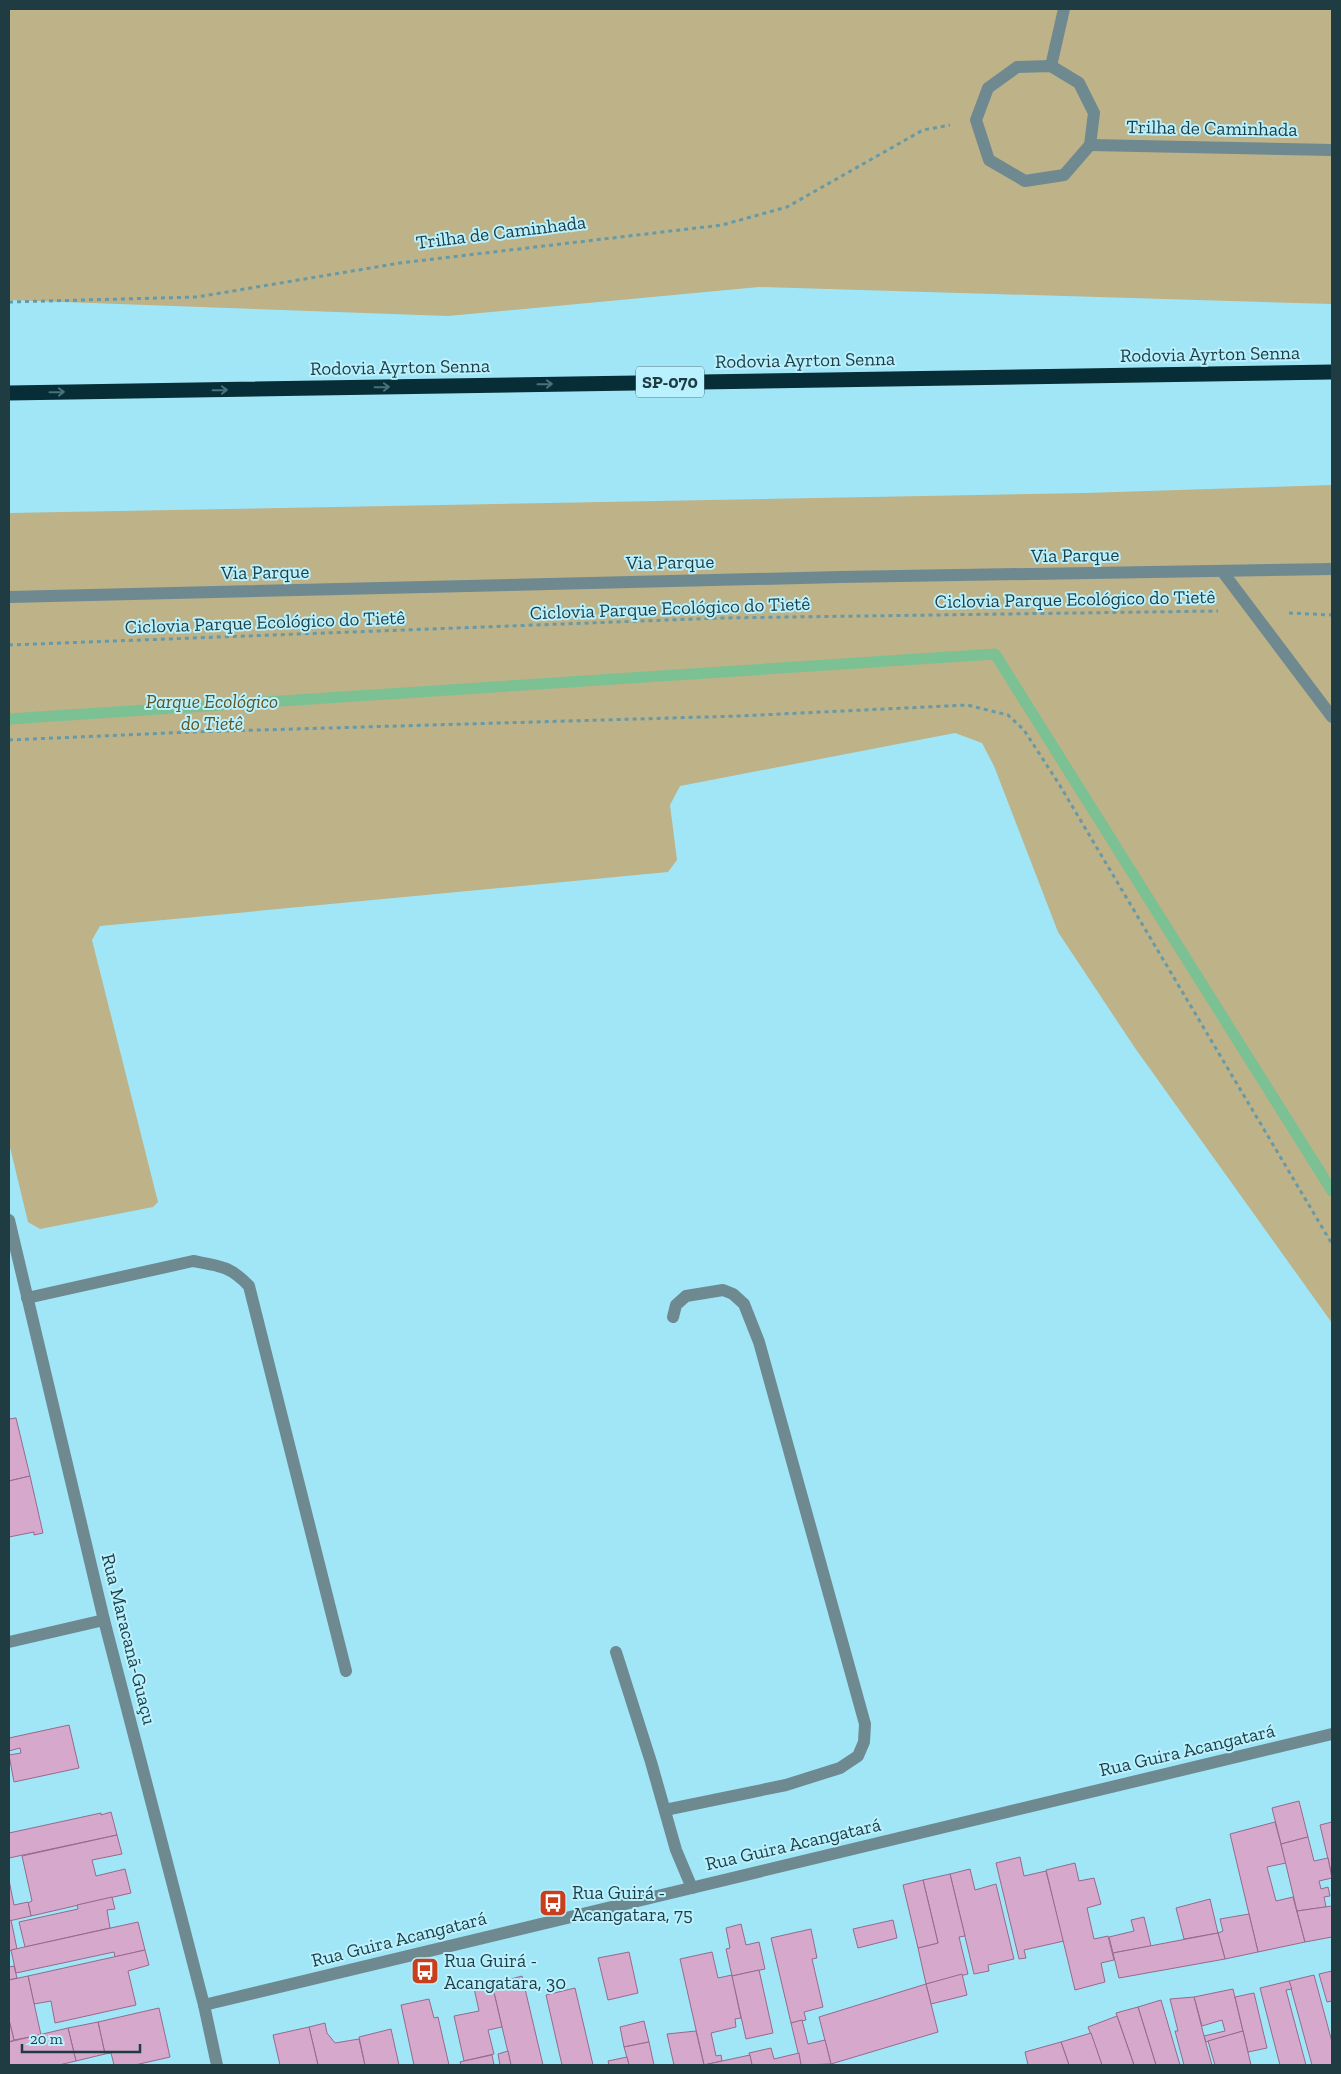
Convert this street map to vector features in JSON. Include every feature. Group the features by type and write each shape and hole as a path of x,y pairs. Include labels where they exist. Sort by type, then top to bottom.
{"highway":[{"name":"Rodovia Ayrton Senna","path":"9,393 1332,372"}],"street":[{"path":"1051,66 1064,9"},
{"path":"1051,66 1079,83 1094,112 1090,144 1064,175 1025,181 989,160 976,120 988,88 1017,67 1051,66"},
{"name":"Trilha de Caminhada","path":"1090,144 1332,150"},
{"name":"Via Parque","path":"9,597 840,576 1332,569"},
{"path":"1222,571 1332,717"},
{"name":"Rua Maracanã-Guaçu","path":"9,1220 104,1620 204,2005 217,2065"},
{"path":"27,1298 193,1262 214,1265 235,1272 249,1286 346,1671"},
{"path":"665,1810 786,1785 840,1768 858,1756 864,1742 865,1724 759,1342 744,1304 734,1294 723,1290 686,1296 676,1305 673,1317"},
{"path":"9,1642 104,1620"},
{"path":"616,1652 676,1850 692,1888"},
{"name":"Rua Guira Acangatará","path":"204,2005 1332,1734"}],"path":[{"name":"Trilha de Caminhada","path":"9,302 197,298 400,264 722,225 787,207 923,130 976,120"},
{"name":"Ciclovia Parque Ecológico do Tietê","path":"9,645 720,618 1251,610 1332,615"},
{"path":"9,740 202,732 739,716 967,705 1008,715 1024,730 1059,784 1332,1244"}],"green space":[{"path":"9,9 1332,9 1332,304 759,287 448,316 9,300"},
{"name":"Parque Ecológico do Tietê","path":"1332,485 1332,1323 1135,1048 1058,932 994,766 982,743 955,733 680,786 670,805 677,860 668,872 100,926 92,940 158,1202 153,1207 40,1229 28,1222 9,1143 9,513 1085,493"}],"building":[{"path":"16,1418 30,1476 9,1481 9,1419"},
{"path":"30,1476 43,1533 34,1535 34,1532 9,1537 9,1481"},
{"path":"69,1725 79,1768 14,1782 9,1755 21,1753 20,1748 9,1751 9,1738"},
{"path":"1299,1801 1308,1837 1281,1844 1272,1808"},
{"path":"111,1812 117,1835 9,1858 9,1833"},
{"path":"1275,1822 1286,1863 1267,1867 1276,1901 1293,1897 1305,1942 1258,1952 1230,1834"},
{"path":"1332,1822 1332,1876 1320,1825"},
{"path":"117,1835 122,1854 92,1860 96,1876 125,1869 131,1893 31,1916 28,1903 32,1901 22,1856"},
{"path":"1308,1837 1314,1861 1328,1858 1332,1878 1319,1881 1321,1889 1328,1887 1330,1896 1324,1897 1326,1907 1297,1911 1281,1844"},
{"path":"1020,1857 1024,1876 1046,1871 1064,1941 1024,1950 1026,1958 1019,1959 996,1863"},
{"path":"1075,1863 1079,1881 1094,1878 1101,1904 1087,1908 1094,1939 1108,1936 1114,1960 1101,1963 1105,1982 1075,1990 1046,1870"},
{"path":"970,1869 975,1890 996,1884 1014,1959 988,1965 989,1971 974,1974 950,1874"},
{"path":"950,1874 965,1936 959,1937 968,1974 926,1984 918,1948 938,1943 923,1880"},
{"path":"9,1880 14,1905 28,1902 31,1916 9,1921"},
{"path":"923,1880 938,1943 918,1948 903,1885"},
{"path":"112,1897 115,1909 107,1910 110,1928 25,1947 19,1922 78,1909 77,1905"},
{"path":"1210,1899 1218,1933 1184,1939 1176,1908"},
{"path":"1332,1906 1332,1937 1305,1942 1297,1911"},
{"path":"1249,1914 1258,1952 1225,1959 1218,1933 1223,1931 1220,1919"},
{"path":"1144,1917 1151,1946 1113,1953 1109,1937 1134,1931 1131,1920"},
{"path":"11,1920 17,1949 9,1951 9,1921"},
{"path":"893,1920 897,1938 858,1948 853,1929"},
{"path":"138,1922 145,1950 115,1957 114,1952 16,1973 11,1950"},
{"path":"741,1924 746,1945 759,1942 765,1969 732,1976 726,1949 730,1948 726,1928"},
{"path":"811,1929 817,1958 812,1959 823,2007 804,2012 806,2020 791,2023 771,1938"},
{"path":"1218,1933 1225,1959 1119,1978 1113,1953"},
{"path":"145,1950 149,1965 128,1971 136,2005 55,2023 51,2001 34,2004 28,1976"},
{"path":"629,1952 638,1993 608,2000 598,1958"},
{"path":"712,1952 718,1978 732,1975 741,2018 735,2019 736,2027 711,2033 716,2056 721,2055 722,2061 704,2065 680,1959"},
{"path":"14,1966 17,1978 9,1980 9,1967"},
{"path":"759,1970 773,2033 746,2039 732,1976"},
{"path":"1332,1971 1332,2001 1327,2002 1319,1974"},
{"path":"962,1974 967,1995 931,2004 926,1984"},
{"path":"1314,1975 1332,2042 1332,2065 1312,2065 1289,1981"},
{"path":"28,1976 41,2035 14,2040 9,2020 9,1980"},
{"path":"522,1976 543,2065 511,2065 502,2027 492,1984"},
{"path":"1289,1981 1292,1989 1286,1990 1306,2065 1280,2065 1260,1988"},
{"path":"492,1984 502,2027 488,2030 494,2054 464,2061 454,2016 479,2011 474,1988"},
{"path":"926,1984 938,2032 831,2064 819,2017"},
{"path":"575,1988 593,2065 562,2065 546,1995"},
{"path":"1233,1989 1243,2031 1206,2042 1204,2036 1225,2031 1222,2020 1202,2026 1194,1997"},
{"path":"1254,1993 1267,2048 1248,2052 1235,1997"},
{"path":"1194,1997 1212,2065 1184,2065 1175,2031 1178,2031 1170,1999"},
{"path":"429,1999 434,2018 438,2017 449,2065 414,2065 401,2005"},
{"path":"1161,2000 1180,2065 1156,2065 1138,2007"},
{"path":"1138,2007 1156,2065 1134,2065 1116,2013"},
{"path":"159,2008 170,2057 135,2065 114,2065 111,2053 105,2054 98,2022"},
{"path":"1117,2016 1134,2065 1102,2065 1088,2027"},
{"path":"9,2020 14,2040 9,2042"},
{"path":"802,2020 808,2044 825,2040 831,2064 801,2065 791,2023"},
{"path":"644,2021 649,2042 624,2047 620,2027"},
{"path":"98,2022 105,2054 76,2061 68,2028"},
{"path":"325,2023 327,2033 335,2043 359,2039 365,2065 318,2065 309,2027"},
{"path":"309,2027 318,2065 280,2065 273,2035"},
{"path":"68,2028 76,2061 59,2065 9,2065 9,2042"},
{"path":"391,2029 399,2065 365,2065 359,2037"},
{"path":"696,2031 704,2065 674,2065 667,2034"},
{"path":"1243,2031 1251,2065 1215,2065 1208,2041"},
{"path":"1091,2033 1102,2065 1069,2065 1061,2042"},
{"path":"649,2042 654,2065 629,2065 624,2047"},
{"path":"1061,2042 1069,2065 1028,2065 1025,2052"},
{"path":"771,2048 774,2059 799,2053 801,2065 752,2065 749,2053"},
{"path":"508,2051 511,2065 500,2065 498,2054"},
{"path":"492,2055 494,2065 461,2065 460,2062 464,2061"},
{"path":"750,2055 752,2065 704,2065 722,2061"},
{"path":"627,2057 629,2065 609,2065 608,2061"}],"waterway":[{"path":"9,719 995,654 1332,1191"}],"place":[{"name":"Rua Guirá - Acangatara, 75","path":"553,1903"},
{"name":"Rua Guirá - Acangatara, 30","path":"425,1971"}]}
